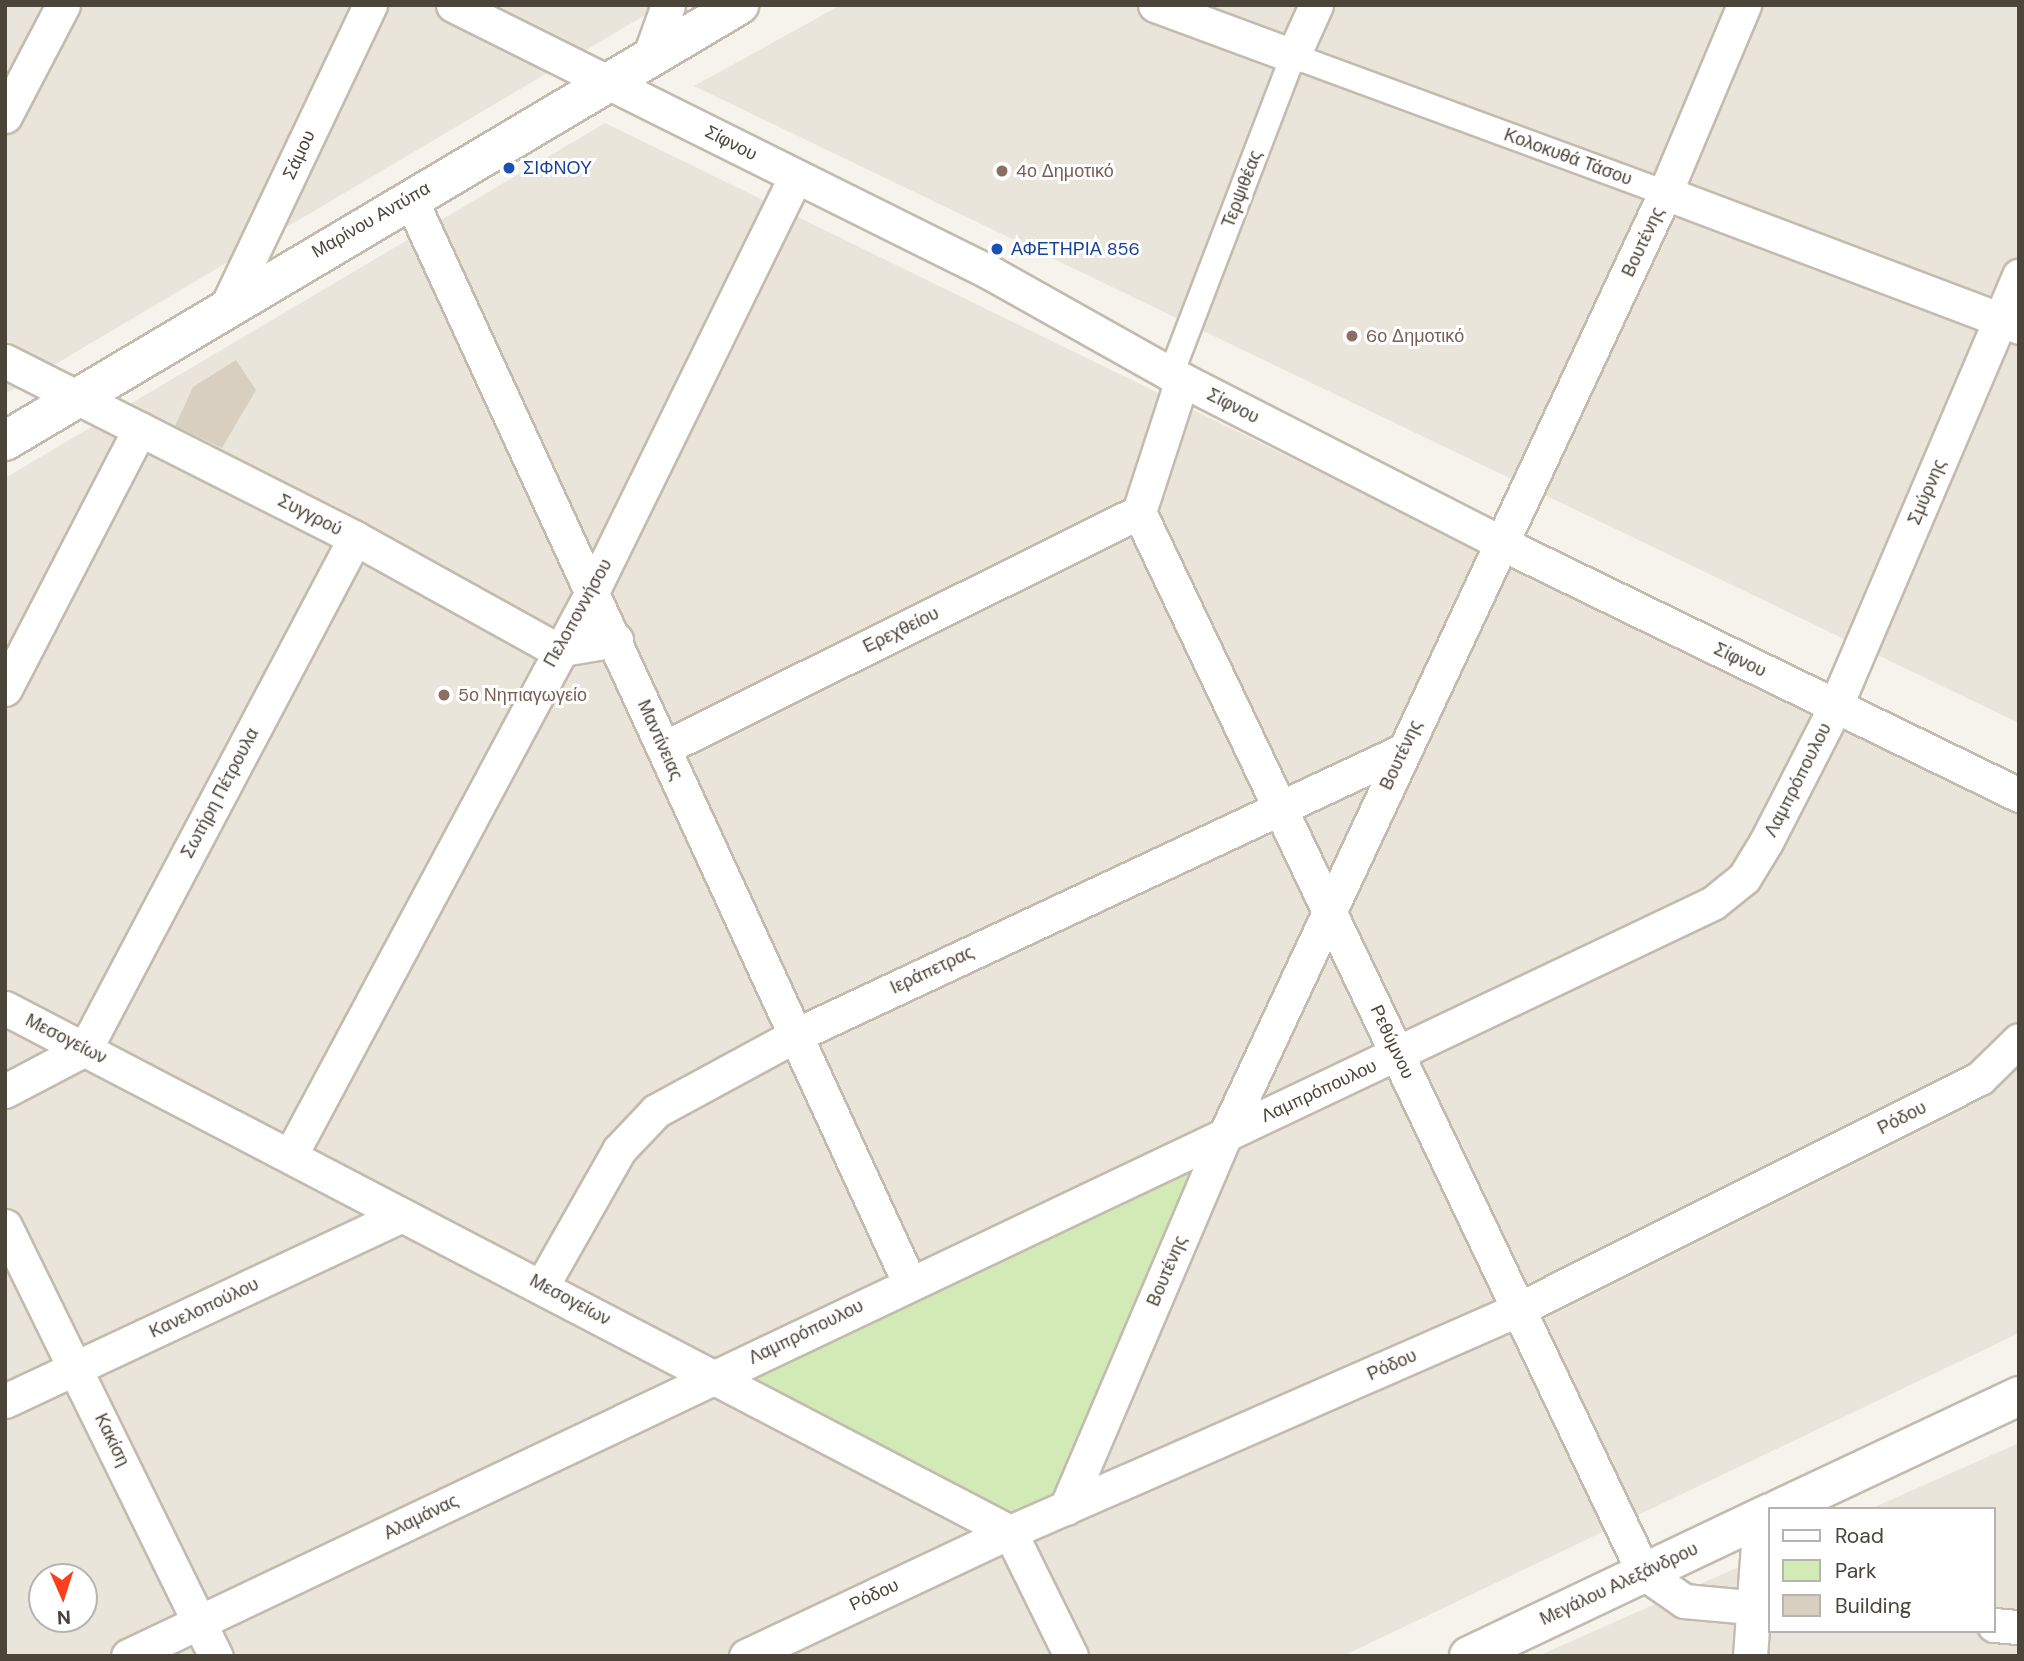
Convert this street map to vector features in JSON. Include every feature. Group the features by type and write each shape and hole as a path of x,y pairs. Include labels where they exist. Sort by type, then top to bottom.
{"street":[{"path":"5,116 63,5"},
{"name":"Σάμου","path":"228,304 370,5"},
{"path":"650,55 668,5"},
{"name":"Μαρίνου Αντύπα","path":"5,441 228,304 604,80 739,5"},
{"name":"Κολοκυθά Τάσου","path":"1155,5 2010,323"},
{"name":"Τερψιθέας","path":"1139,512 1176,377 1293,56 1316,5"},
{"name":"Βουτένης","path":"1066,1508 1225,1135 1402,751 1503,544 1665,193 1744,5"},
{"name":"Σίφνου","path":"468,9 989,272 1176,377 1503,544 2019,795"},
{"name":"Πελοποννήσου","path":"290,1156 557,650 592,592 796,176"},
{"name":"Μαντίνειας","path":"410,198 909,1282"},
{"name":"Σμύρνης","path":"1835,707 2010,323 2019,276"},
{"name":"Συγγρού","path":"5,361 355,538 557,650"},
{"path":"5,689 140,429"},
{"name":"Ερεχθείου","path":"664,748 1139,512"},
{"name":"Ρεθύμνου","path":"1139,512 1277,807 1330,911 1644,1573"},
{"name":"Σωτήρη Πέτρουλα","path":"85,1049 355,538"},
{"path":"557,650 615,640"},
{"name":"Λαμπρόπουλου","path":"713,1377 1713,903 1744,878 1766,842 1835,707"},
{"name":"Ιεράπετρας","path":"543,1284 635,1129 656,1111 796,1035 1277,807 1402,751"},
{"name":"Μεσογείων","path":"5,1007 402,1215 543,1284 713,1377 1010,1532"},
{"name":"Ρόδου","path":"746,1656 1010,1532 1517,1310 1980,1078 2019,1040"},
{"path":"5,1091 85,1049"},
{"name":"Κανελοπούλου","path":"5,1401 402,1215"},
{"name":"Κακίση","path":"5,1226 216,1656"},
{"name":"Αλαμάνας","path":"128,1656 713,1377"},
{"name":"Μεγάλου Αλεξάνδρου","path":"1783,1507 2019,1396"},
{"name":"Μεγάλου Αλεξάνδρου","path":"1469,1656 1769,1513"},
{"path":"1750,1656 1762,1609 1769,1525"},
{"path":"1010,1532 1071,1656"},
{"path":"1644,1573 1684,1601 1762,1609"},
{"path":"1996,1625 2019,1627"}],"shaded area":[{"path":"5,5 662,5 5,394"},
{"path":"841,5 2019,5 2019,723 694,86"},
{"path":"605,123 2019,813 2019,1333 1343,1656 5,1656 5,478"},
{"path":"2019,1443 2019,1656 1538,1656 1769,1553 1769,1633 1996,1633 1996,1507 1875,1507"}],"green space":[{"path":"1207,1154 1057,1498 1005,1519 739,1378"}],"building":[{"path":"236,360 256,390 222,448 175,426 193,387"}],"place":[{"name":"ΣΙΦΝΟΥ","path":"509,168"},
{"name":"4ο Δημοτικό","path":"1002,171"},
{"name":"ΑΦΕΤΗΡΙΑ 856","path":"997,249"},
{"name":"6ο Δημοτικό","path":"1352,336"},
{"name":"5ο Νηπιαγωγείο","path":"444,695"}]}
